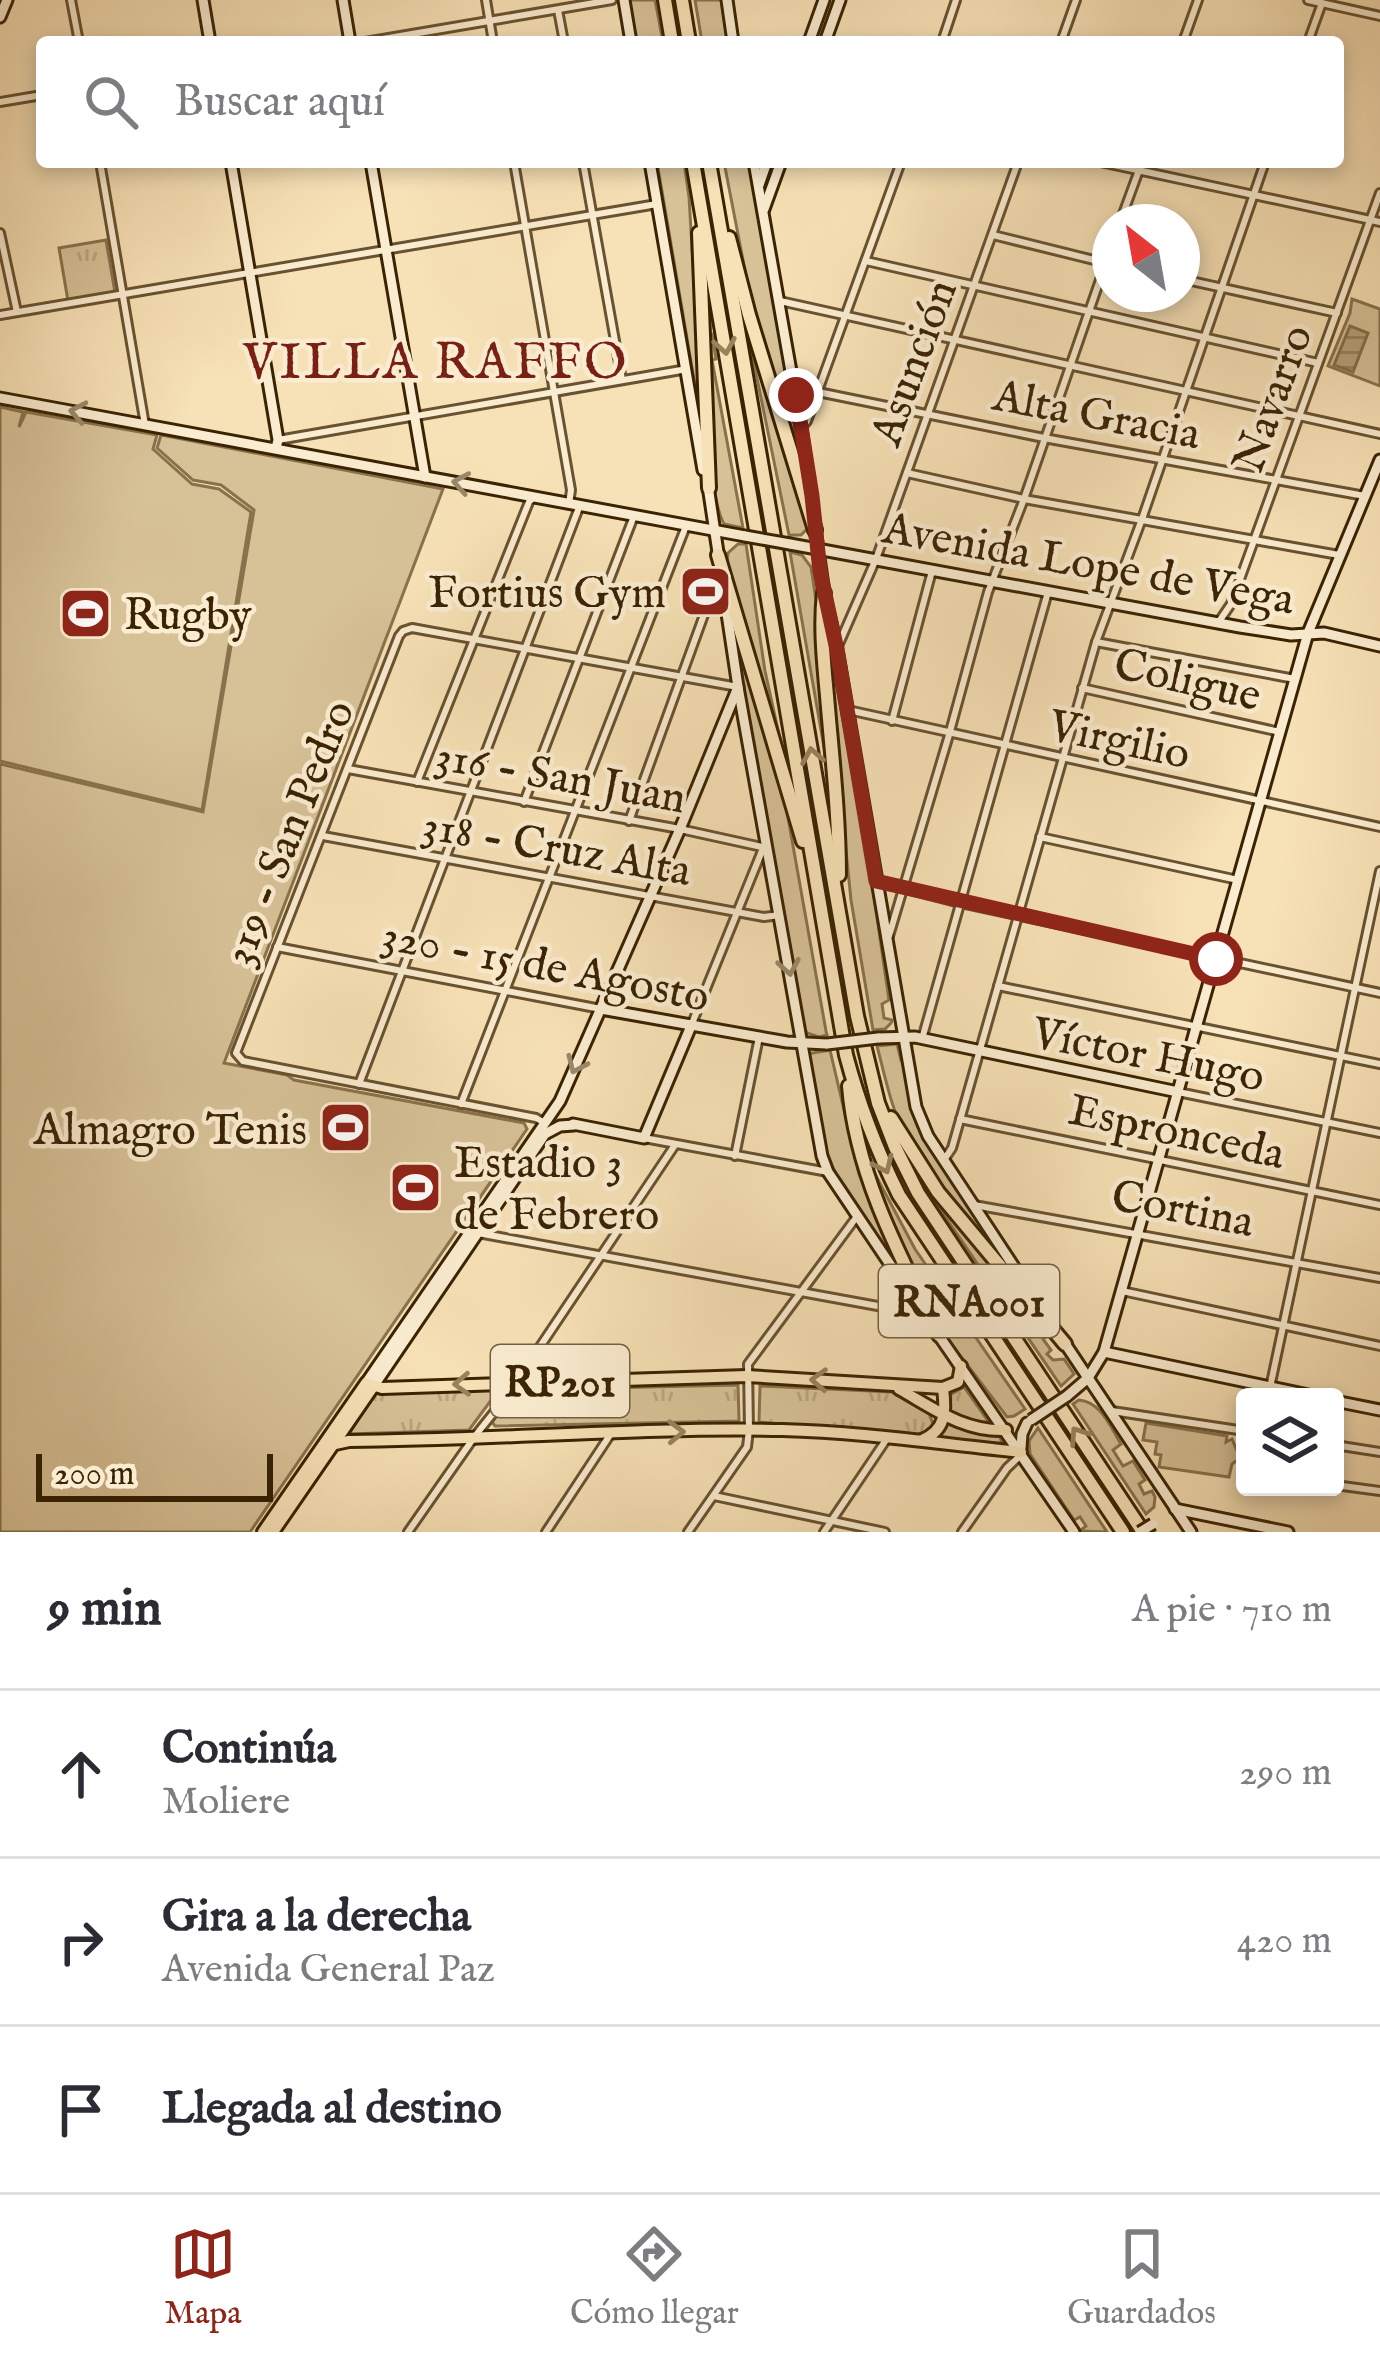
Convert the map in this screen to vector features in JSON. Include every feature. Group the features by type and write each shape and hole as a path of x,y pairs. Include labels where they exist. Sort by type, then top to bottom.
{"highway":[{"path":"665,0 671,36"},
{"path":"682,0 688,36"},
{"name":"RNA001","path":"694,168 846,1054 864,1117 899,1195 1123,1532"},
{"name":"RNA001","path":"711,168 872,1086 918,1192 1145,1529"},
{"path":"714,186 815,530"},
{"path":"698,190 709,488"},
{"path":"718,555 818,890"},
{"path":"824,593 825,670 839,836 839,913"},
{"path":"846,1054 850,1104 870,1182 939,1335"},
{"path":"872,1086 938,1192 1065,1344"}],"main road":[{"path":"921,1441 939,1430 943,1388 958,1382 961,1366"},
{"name":"RP201","path":"369,1385 747,1376 943,1388"},
{"path":"273,1532 369,1385"},
{"path":"263,1532 369,1385"},
{"path":"892,1385 969,1427 1006,1430"},
{"name":"RP201","path":"334,1444 749,1430 888,1437 1021,1453"}],"street":[{"path":"0,17 7,0"},
{"path":"71,0 78,36"},
{"path":"203,0 209,36"},
{"path":"343,0 349,36"},
{"path":"486,0 492,36"},
{"path":"402,36 612,0"},
{"path":"624,0 630,36"},
{"path":"727,0 733,36"},
{"path":"811,36 824,0"},
{"path":"827,36 840,0"},
{"path":"944,36 956,0"},
{"path":"1063,36 1076,0"},
{"path":"1186,36 1198,0"},
{"path":"1308,0 1380,16"},
{"path":"1310,36 1323,1"},
{"path":"558,10 563,36"},
{"path":"0,102 36,96"},
{"path":"101,168 145,425"},
{"path":"232,168 277,444 687,369"},
{"path":"372,168 425,477"},
{"path":"515,168 574,505 359,1084 828,1172"},
{"path":"584,168 622,380"},
{"path":"651,168 709,488 765,846 828,1172 1074,1532"},
{"path":"755,168 801,428 824,593 919,1117 1191,1532"},
{"path":"758,188 765,168"},
{"path":"763,214 780,168"},
{"path":"801,428 899,168"},
{"name":"Asunción","path":"837,650 876,559 1016,168"},
{"path":"1127,204 1140,168"},
{"path":"1144,168 1380,222"},
{"path":"944,1160 952,1148 1108,604 1142,519 1263,168"},
{"name":"Navarro","path":"1219,623 1231,604 1380,193"},
{"path":"0,315 657,204"},
{"path":"0,233 17,313"},
{"path":"993,235 1092,260"},
{"path":"866,261 1318,363"},
{"path":"1200,283 1337,313"},
{"path":"780,301 1380,434"},
{"path":"888,940 992,581 1092,303"},
{"name":"Alta Gracia","path":"818,392 1365,496"},
{"name":"Avenida Lope de Vega","path":"0,398 277,444 425,477 1108,604 1291,635 1324,633 1380,646"},
{"path":"1006,1430 1070,1394 1088,1378 1104,1352 1308,633 1380,460"},
{"path":"907,473 1024,499 1340,555"},
{"path":"417,782 534,497"},
{"path":"524,802 634,516"},
{"path":"461,1104 686,526"},
{"path":"892,721 932,571"},
{"path":"629,821 709,601 722,580"},
{"path":"922,1039 1048,592"},
{"name":"319 - San Pedro","path":"359,1084 243,1061 236,1048 399,636 407,628 476,640"},
{"path":"476,640 738,687"},
{"path":"1096,642 1295,679"},
{"path":"369,1385 560,1101 738,687"},
{"name":"Coligue","path":"1082,688 1280,732"},
{"name":"Virgilio","path":"848,710 1380,827"},
{"name":"316 - San Juan","path":"347,770 765,846"},
{"name":"318 - Cruz Alta","path":"322,836 650,898 764,917 780,915"},
{"path":"1040,837 1238,880"},
{"path":"644,1138 765,846"},
{"path":"1270,1388 1380,872"},
{"path":"876,881 1380,993"},
{"name":"320 - 15 de Agosto","path":"278,947 803,1044 878,1038"},
{"path":"998,986 1380,1064"},
{"path":"735,1156 760,1037"},
{"name":"Víctor Hugo","path":"878,1038 922,1039 1380,1133"},
{"name":"Espronceda","path":"960,1119 1380,1205"},
{"path":"369,1385 545,1134 574,1125"},
{"path":"409,1532 676,1145"},
{"name":"Cortina","path":"974,1204 1380,1278"},
{"path":"688,1532 742,1454 749,1430 747,1376 752,1357 858,1215"},
{"path":"478,1232 920,1310"},
{"path":"1122,1291 1380,1346"},
{"path":"1104,1352 1252,1388"},
{"path":"1104,1352 1106,1404"},
{"path":"1070,1394 1090,1394 1106,1404 1236,1428"},
{"path":"1344,1403 1380,1410"},
{"path":"962,1532 1021,1453 1029,1421"},
{"path":"546,1532 611,1434"},
{"path":"824,1532 888,1437"},
{"path":"1344,1446 1380,1452"},
{"path":"1344,1486 1380,1491"},
{"path":"714,1496 885,1532"},
{"path":"1145,1529 1175,1509 1240,1527 1288,1532"}],"green space":[{"path":"629,0 655,0 662,36 635,36"},
{"path":"695,0 722,0 728,36 701,36"},
{"path":"658,168 685,168 701,397 697,397"},
{"path":"725,168 750,168 799,462 748,286"},
{"path":"106,240 115,292 68,301 59,248"},
{"path":"1352,299 1380,309 1380,386 1328,366"},
{"path":"712,334 716,359 712,360 743,528 724,524 714,486 708,405 708,335"},
{"path":"751,349 756,349 805,508 807,529 801,535 789,535"},
{"path":"0,407 23,412 19,427 26,412 157,435 153,449 192,484 219,489 251,512 202,810 0,761"},
{"path":"161,435 443,489 224,1063 524,1123 527,1129 250,1532 0,1532 0,764 203,812 254,510 221,485 193,480 157,448"},
{"path":"738,544 746,544 782,748 727,561"},
{"path":"790,552 802,555 811,567 829,776"},
{"path":"728,607 764,718 787,812 827,1035 819,1037 804,1029 738,685"},
{"path":"831,658 864,828 889,1000 882,1004 884,1018 892,1020 885,1029 873,1030 851,900"},
{"path":"897,1044 917,1125 1034,1302 949,1201 906,1136 877,1046"},
{"path":"830,1050 859,1174 910,1286 849,1197 827,1153 807,1054"},
{"path":"875,1174 915,1249 1025,1409 1014,1416 1007,1417 946,1337 891,1229"},
{"path":"934,1200 1049,1334 1043,1339 1051,1350 1047,1354 1053,1360 1064,1359 1074,1374 1061,1386"},
{"path":"738,1385 739,1421 495,1426 492,1422 517,1390"},
{"path":"760,1386 892,1392 928,1411 933,1424 924,1435 759,1422"},
{"path":"964,1387 989,1424 947,1412 948,1396"},
{"path":"494,1390 469,1430 349,1434 375,1393"},
{"path":"1079,1400 1104,1416 1121,1444 1113,1450 1123,1466 1133,1461 1145,1480 1139,1484 1144,1494 1152,1491 1154,1507 1146,1514 1073,1404"},
{"path":"943,1420 1000,1437 1003,1446 941,1437"},
{"path":"1146,1423 1227,1436 1226,1442 1232,1439 1236,1448 1236,1461 1229,1477 1159,1467 1157,1442 1143,1440"},
{"path":"1038,1428 1107,1532 1080,1531 1086,1526 1080,1517 1074,1520 1030,1454 1029,1441"}],"shaded area":[{"path":"1350,326 1368,333 1353,372 1334,365"}],"place":[{"name":"Fortius Gym","path":"705,591"},
{"name":"Rugby","path":"85,613"},
{"name":"Almagro Tenis","path":"346,1128"},
{"name":"Estadio 3 de Febrero","path":"415,1187"}],"district":[{"name":"VILLA RAFFO","path":"436,360"}],"route":[{"path":"796,395 820,571 876,881 1216,959"}]}
